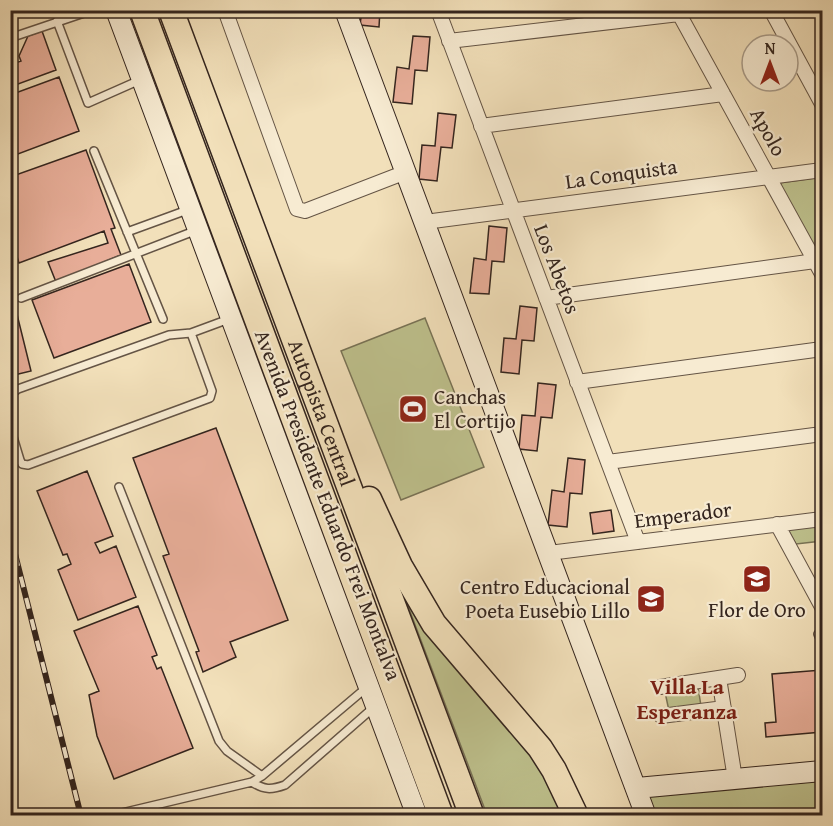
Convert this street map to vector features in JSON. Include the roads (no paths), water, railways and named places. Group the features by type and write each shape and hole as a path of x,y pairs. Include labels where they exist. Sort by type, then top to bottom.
{"highway":[{"name":"Autopista Central","path":"142,10 441,816"},
{"name":"Autopista Central","path":"171,10 472,816"},
{"path":"324,420 361,483 400,566 434,624 540,748 554,770 576,816"}],"main road":[{"name":"Avenida Presidente Eduardo Frei Montalva","path":"116,10 370,684 417,816"},
{"path":"345,10 646,816"},
{"path":"637,788 822,771"}],"street":[{"path":"225,10 297,209 305,211 406,172"},
{"name":"Los Abetos","path":"438,10 638,542"},
{"path":"771,10 822,105"},
{"path":"449,41 678,12"},
{"name":"Apolo","path":"678,12 822,274"},
{"path":"481,126 723,94"},
{"name":"La Conquista","path":"425,222 822,170"},
{"path":"546,298 815,261"},
{"path":"577,382 822,349"},
{"path":"608,462 822,434"},
{"name":"Emperador","path":"549,553 822,519"},
{"path":"777,524 822,607"},
{"path":"660,687 738,675"},
{"path":"719,678 735,779"},
{"path":"661,716 724,708"}],"lane":[{"path":"10,38 93,10"},
{"path":"57,21 88,103 142,79"},
{"path":"94,152 163,319"},
{"path":"127,232 190,208"},
{"path":"21,298 198,230"},
{"path":"10,395 18,389 169,336 191,333 231,318"},
{"path":"10,427 20,460 22,464 28,465 210,398 212,391 191,333"},
{"path":"118,487 219,741 227,751 262,776"},
{"path":"818,634 822,643"},
{"path":"109,816 252,782 370,684"},
{"path":"252,782 263,789 274,789 285,785 377,704"}],"railway":[{"path":"10,534 81,816"}],"place":[{"name":"Canchas El Cortijo","path":"413,409"},
{"name":"Flor de Oro","path":"757,579"},
{"name":"Centro Educacional Poeta Eusebio Lillo","path":"651,599"}],"district":[{"name":"Villa La Esperanza","path":"687,698"}]}
